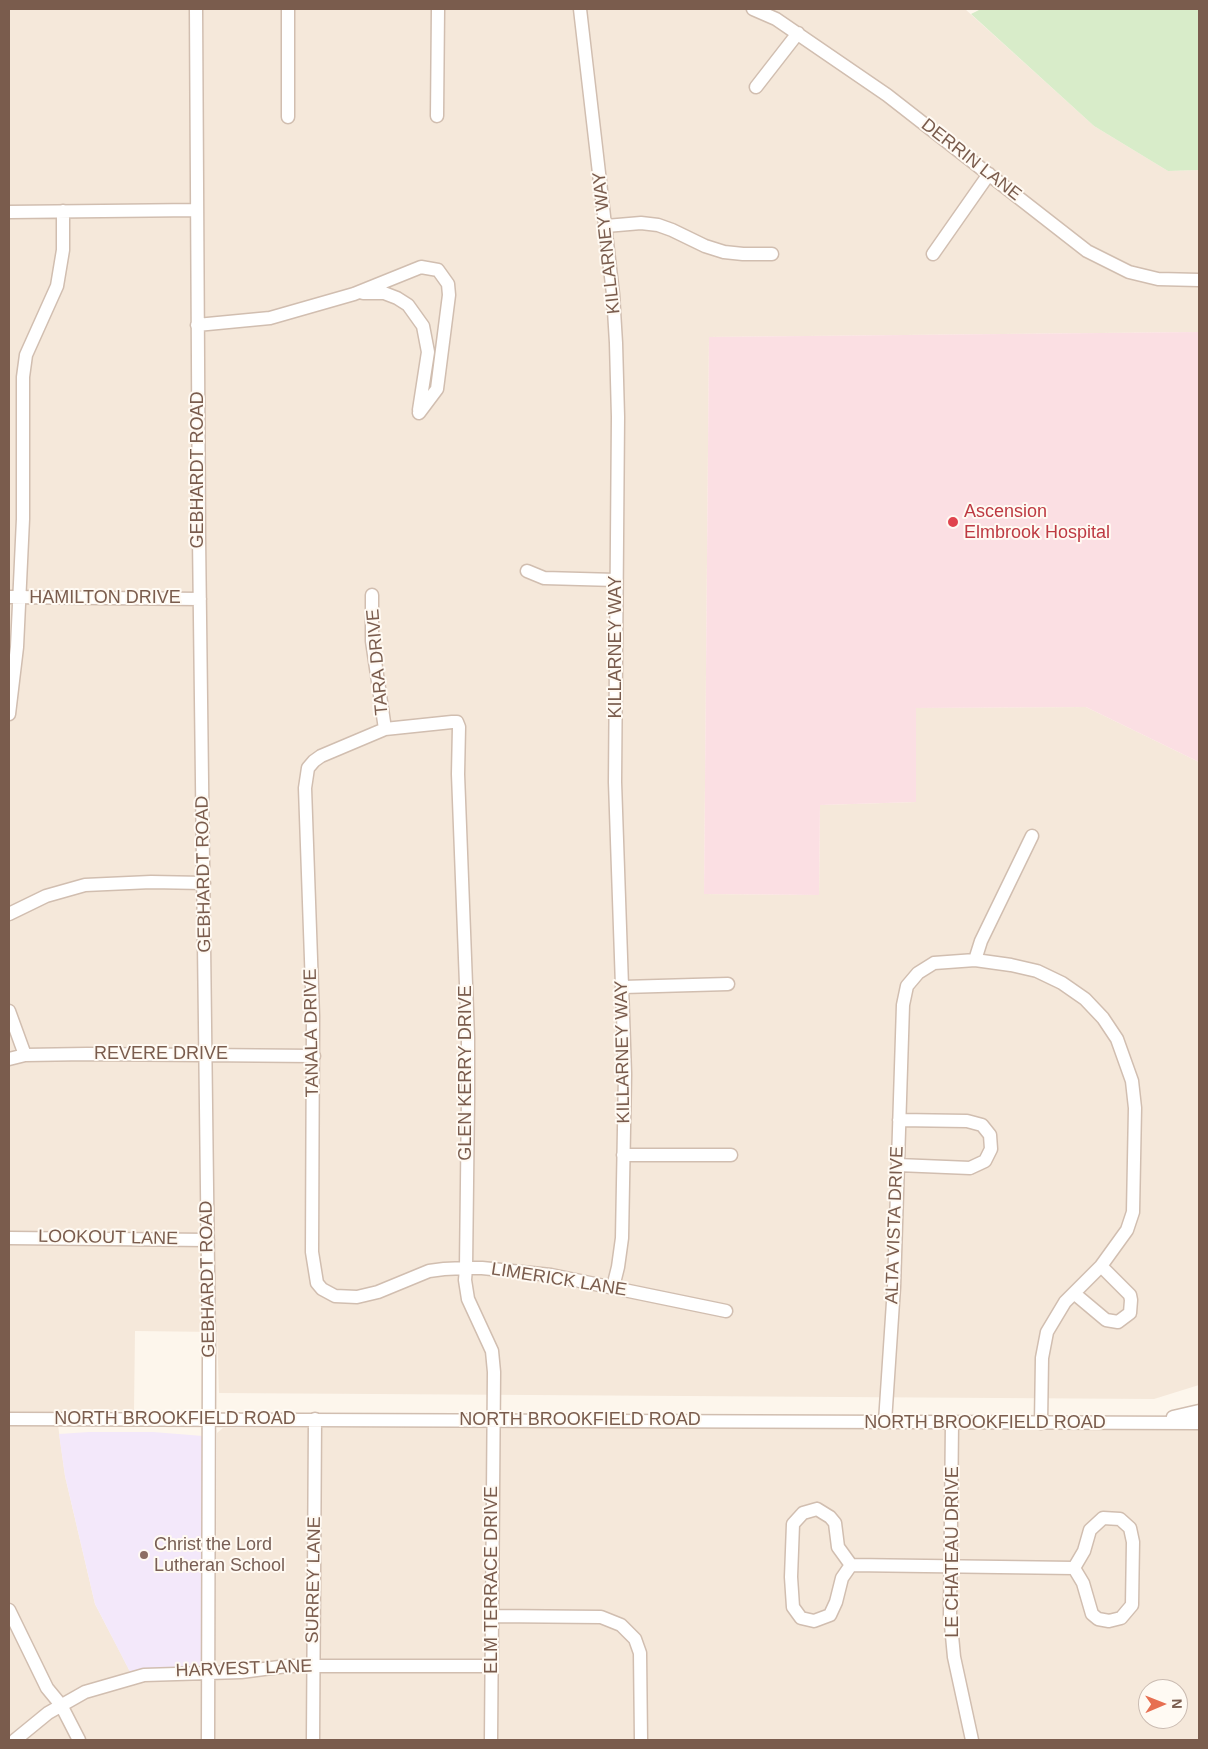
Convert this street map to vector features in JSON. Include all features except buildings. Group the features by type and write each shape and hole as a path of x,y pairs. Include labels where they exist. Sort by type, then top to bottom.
{"street":[{"name":"GEBHARDT ROAD","path":"196,9 197,324 208,1240 208,1740"},
{"path":"288,9 288,117"},
{"path":"437,116 438,9"},
{"name":"KILLARNEY WAY","path":"580,9 606,226 616,344 618,417 615,782 623,987 623,1155 622,1238 613,1287"},
{"name":"DERRIN LANE","path":"753,9 776,19 798,33 887,95 1087,251 1129,272 1158,278 1199,280"},
{"path":"756,87 798,33"},
{"path":"933,254 989,174"},
{"path":"9,212 197,210"},
{"path":"9,714 17,647 14,597 23,519 23,377 26,355 57,286 61,268 63,211"},
{"path":"606,226 642,223 658,225 705,246 724,252 772,254"},
{"path":"197,324 270,318 354,294 421,267 438,270 448,284 449,295 437,389 419,413 428,352 423,326 408,305 397,298 384,293 354,294"},
{"path":"527,571 544,578 616,580"},
{"name":"TARA DRIVE","path":"372,595 373,648 385,729"},
{"name":"HAMILTON DRIVE","path":"14,597 200,599"},
{"name":"GLEN KERRY DRIVE","path":"385,729 457,722 460,727 458,774 468,1037 466,1268 468,1299 492,1356 493,1420"},
{"name":"TANALA DRIVE","path":"335,1296 322,1289 317,1282 313,1267 314,1056 305,788 308,768 314,761 321,756 385,729"},
{"path":"974,960 981,941 1032,836"},
{"path":"9,914 46,896 86,885 127,882 204,883"},
{"name":"ALTA VISTA DRIVE","path":"885,1422 898,1165 903,1005 907,986 918,973 934,963 974,960 1011,964 1037,971 1062,983 1085,999 1103,1018 1117,1039 1132,1081 1135,1108 1133,1212 1127,1230 1101,1266 1057,1313 1045,1338 1042,1358 1041,1423"},
{"path":"623,987 728,984"},
{"path":"9,1011 25,1054"},
{"name":"REVERE DRIVE","path":"9,1059 25,1054 314,1056"},
{"path":"898,1165 970,1168 985,1161 992,1149 990,1135 982,1125 967,1121 899,1120"},
{"path":"623,1155 731,1155"},
{"name":"LOOKOUT LANE","path":"9,1238 208,1240"},
{"path":"1075,1294 1106,1320 1118,1322 1130,1313 1132,1300 1130,1295 1101,1266"},
{"name":"LIMERICK LANE","path":"335,1296 345,1298 369,1294 423,1272 466,1268 551,1275 726,1311"},
{"name":"NORTH BROOKFIELD ROAD","path":"1151,1423 1199,1411"},
{"name":"NORTH BROOKFIELD ROAD","path":"9,1418 1199,1423"},
{"name":"SURREY LANE","path":"313,1740 315,1419"},
{"name":"ELM TERRACE DRIVE","path":"491,1740 493,1420"},
{"name":"LE CHATEAU DRIVE","path":"952,1422 950,1566 954,1657 972,1740"},
{"path":"817,1509 830,1516 835,1523 838,1546 850,1565 842,1578 834,1609 830,1615 814,1622 801,1618 797,1614 791,1602 792,1531 796,1518 803,1513 817,1509"},
{"path":"1103,1518 1120,1519 1130,1528 1133,1542 1133,1597 1132,1605 1121,1618 1109,1621 1098,1619 1092,1614 1083,1583 1074,1568 1084,1551 1090,1530 1103,1518"},
{"path":"850,1565 1074,1568"},
{"path":"9,1610 47,1688 61,1705 79,1740"},
{"path":"493,1616 601,1617 621,1625 635,1639 640,1653 641,1740"},
{"name":"HARVEST LANE","path":"15,1740 61,1705 85,1692 125,1678 168,1672 209,1672 314,1666 491,1666"}],"shaded area":[{"path":"9,9 965,9 1094,126 1168,171 1199,170 1199,332 709,337 704,894 819,895 820,805 916,802 916,708 1086,707 1199,762 1199,1385 1154,1399 219,1393 217,1332 135,1331 134,1410 9,1413"},
{"name":"Ascension Elmbrook Hospital","path":"1199,332 1199,762 1086,707 916,708 916,802 820,805 819,895 704,894 709,337"},
{"path":"9,1424 58,1425 65,1476 95,1604 135,1681 215,1678 217,1433 223,1428 643,1426 1142,1430 1199,1427 1199,1740 9,1740"},
{"name":"Christ the Lord Lutheran School","path":"153,1432 203,1436 205,1658 201,1665 130,1672 95,1604 65,1476 59,1434"}],"green space":[{"path":"981,9 1199,9 1199,170 1168,171 1094,126 971,14"}],"place":[{"name":"Ascension Elmbrook Hospital","path":"953,522"},
{"name":"Christ the Lord Lutheran School","path":"144,1555"}]}
